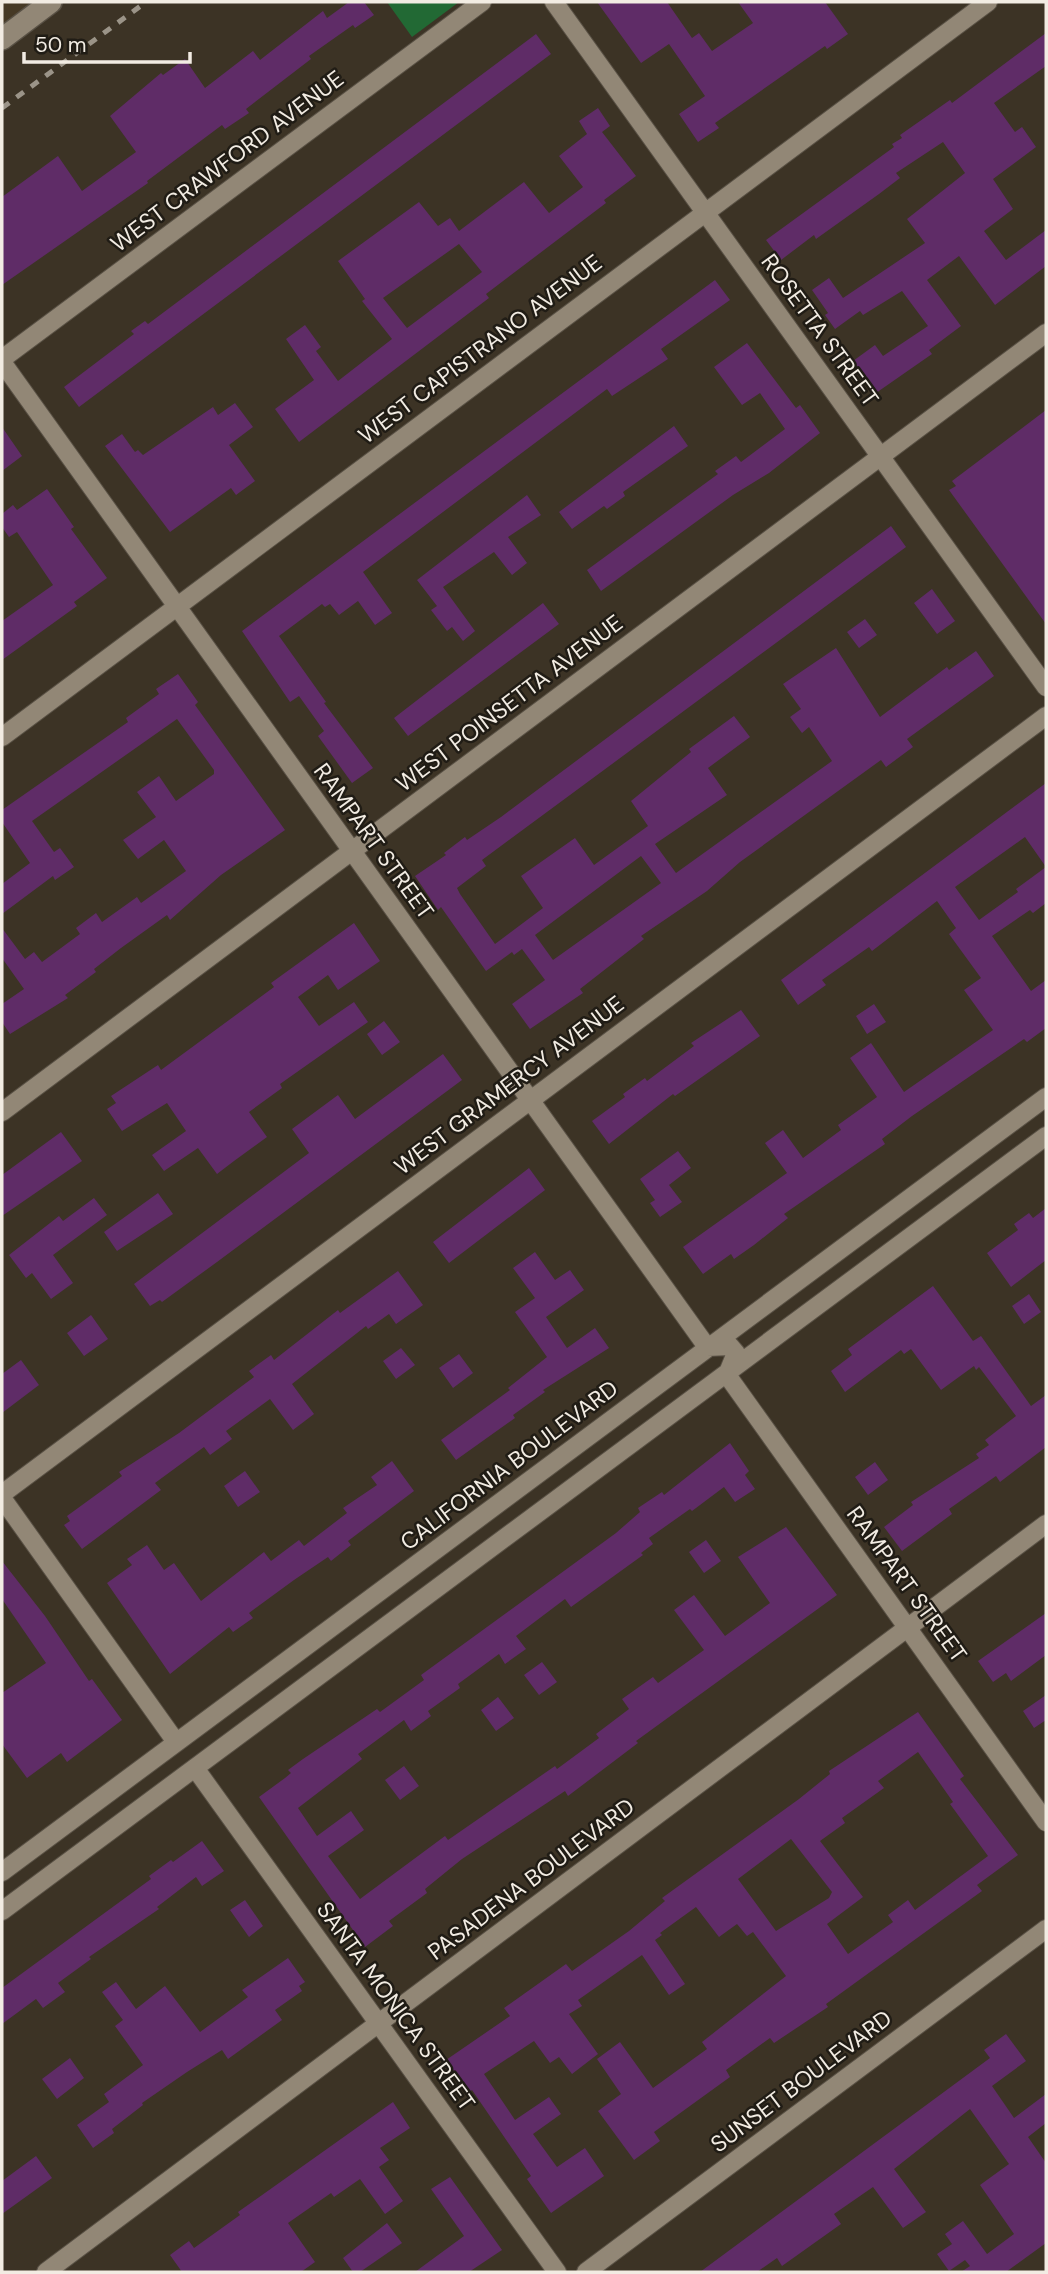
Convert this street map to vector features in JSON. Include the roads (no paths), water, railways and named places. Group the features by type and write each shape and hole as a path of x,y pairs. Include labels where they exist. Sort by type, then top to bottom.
{"main road":[{"path":"2,39 51,2"}],"street":[{"name":"WEST CRAWFORD AVENUE","path":"2,361 482,2"},
{"name":"ROSETTA STREET","path":"554,2 1046,687"},
{"name":"WEST CAPISTRANO AVENUE","path":"2,737 988,2"},
{"name":"WEST POINSETTA AVENUE","path":"2,1112 1046,334"},
{"name":"RAMPART STREET","path":"2,361 707,1347"},
{"name":"WEST GRAMERCY AVENUE","path":"2,1496 1046,716"},
{"name":"CALIFORNIA BOULEVARD","path":"2,1872 1046,1097"},
{"path":"2,1911 461,1573 1046,1136"},
{"path":"975,1151 993,1175"},
{"path":"707,1347 730,1346 736,1353 727,1375"},
{"name":"RAMPART STREET","path":"727,1375 908,1625 1046,1822"},
{"path":"2,1496 176,1742"},
{"name":"PASADENA BOULEVARD","path":"46,2272 1046,1524"},
{"path":"441,1548 461,1573"},
{"name":"SANTA MONICA STREET","path":"176,1742 196,1742 204,1751 195,1768 557,2272"},
{"name":"SUNSET BOULEVARD","path":"586,2272 1046,1929"}],"railway":[{"path":"2,108 146,2"}]}
